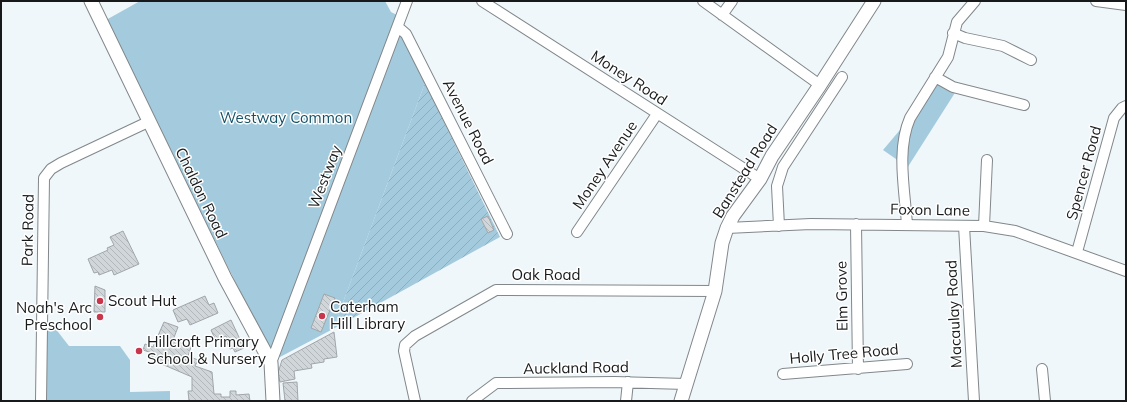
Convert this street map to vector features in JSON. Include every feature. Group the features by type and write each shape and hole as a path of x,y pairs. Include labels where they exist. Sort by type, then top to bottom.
{"main road":[{"name":"Chaldon Road","path":"91,1 148,122 225,278 271,363 273,401"},
{"name":"Banstead Road","path":"681,401 715,291 722,243 727,228 733,216 760,179 772,156 874,1"}],"street":[{"name":"Westway","path":"271,363 408,1"},
{"name":"Money Road","path":"482,1 760,179"},
{"path":"703,1 820,85"},
{"path":"722,15 732,1"},
{"path":"907,225 902,142 910,118 948,57 953,33 960,18 975,1"},
{"path":"1096,1 1126,4"},
{"name":"Avenue Road","path":"398,27 406,34 507,234"},
{"path":"953,33 965,38 1004,46 1031,60"},
{"path":"935,77 953,86 1024,105"},
{"path":"779,226 777,186 783,167 842,78"},
{"name":"Spencer Road","path":"1077,252 1114,118 1122,108 1126,106"},
{"name":"Money Avenue","path":"577,232 657,114"},
{"name":"Park Road","path":"41,401 44,178 51,169 61,163 148,122"},
{"path":"984,226 987,160"},
{"name":"Foxon Lane","path":"727,228 856,224 984,226 1015,231 1077,252 1126,271"},
{"name":"Elm Grove","path":"856,224 858,369"},
{"name":"Macaulay Road","path":"964,226 974,401"},
{"name":"Oak Road","path":"415,401 404,351 409,341 496,290 715,291"},
{"name":"Holly Tree Road","path":"783,374 907,364"},
{"path":"1042,369 1045,401"},
{"path":"626,401 628,382"},
{"name":"Auckland Road","path":"472,401 496,383 628,382 686,384"}],"green space":[{"name":"Westway Common","path":"140,1 385,1 391,12 397,15 403,36 425,83 333,329 280,357 270,352 106,20"},
{"path":"935,77 958,88 904,173 896,159 883,150 910,118"},
{"path":"425,83 500,237 333,329"},
{"path":"47,328 55,328 69,346 120,346 130,360 130,392 170,391 170,401 47,401"}],"building":[{"path":"488,216 494,230 488,233 481,219"},
{"path":"123,231 139,264 114,275 112,270 99,275 98,272 94,273 88,259 108,250 107,248 114,245 110,237"},
{"name":"Scout Hut","path":"95,286 105,290 105,312 94,312"},
{"name":"Caterham Hill Library","path":"324,294 335,298 321,332 311,328"},
{"path":"205,296 209,305 214,303 218,313 190,325 187,319 178,322 173,310"},
{"path":"231,320 244,348 235,352 233,348 230,349 226,341 228,340 226,336 216,341 211,330"},
{"path":"164,322 178,327 173,340 191,347 188,356 198,360 195,366 212,372 214,394 221,394 221,397 230,397 230,391 236,391 236,395 249,394 250,401 189,401 188,391 192,391 192,377 150,359 152,353 143,350 145,344 153,347"},
{"path":"334,332 337,357 324,359 324,362 311,364 312,368 294,371 295,379 280,382 278,373 282,360"},
{"path":"297,382 298,401 285,401 283,383"}],"place":[{"name":"Scout Hut","path":"100,301"},
{"name":"Caterham Hill Library","path":"322,316"},
{"name":"Noah's Arc Preschool","path":"100,317"},
{"name":"Hillcroft Primary School & Nursery","path":"139,351"}]}
